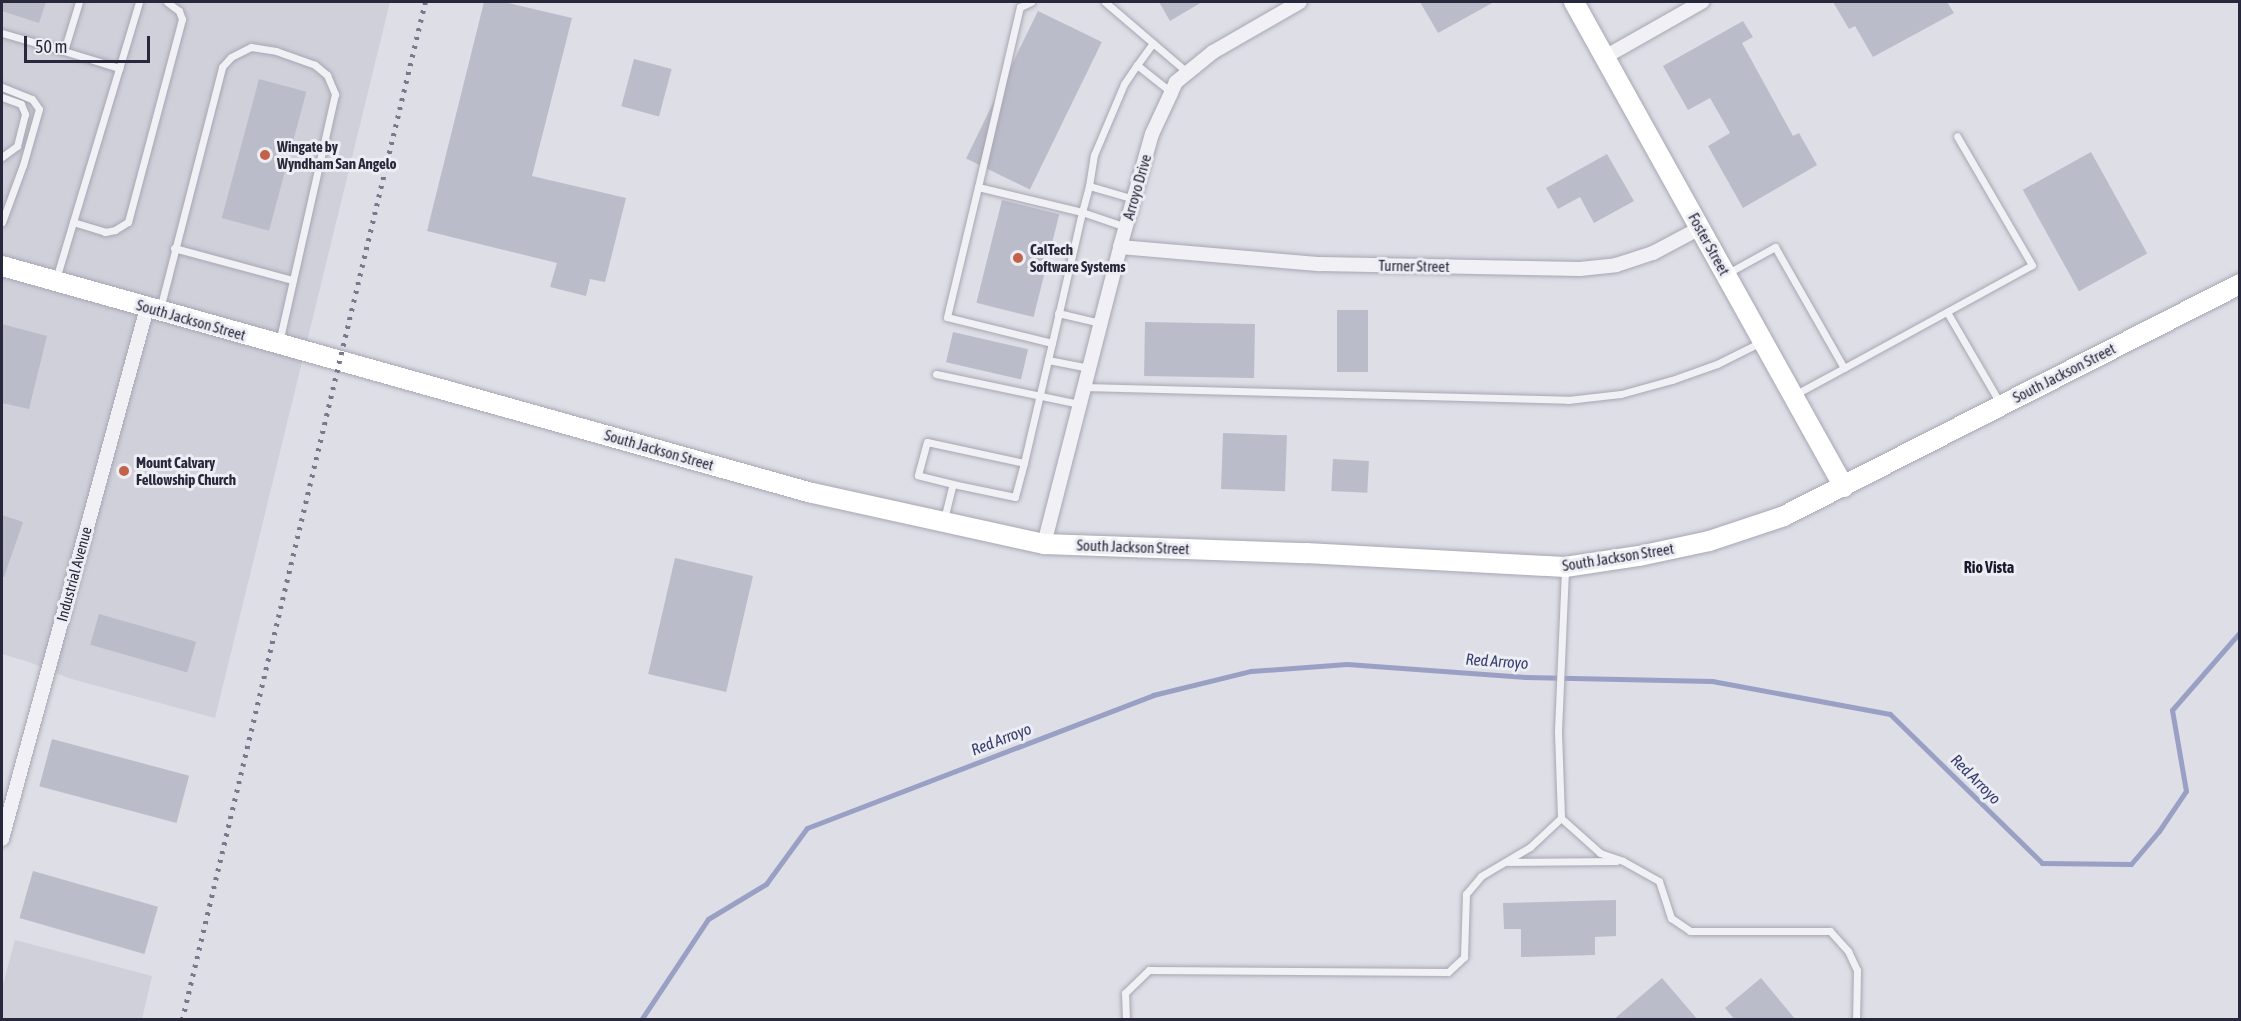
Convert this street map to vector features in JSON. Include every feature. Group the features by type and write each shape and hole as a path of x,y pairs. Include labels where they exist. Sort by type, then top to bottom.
{"main road":[{"name":"Foster Street","path":"1574,2 1844,487"},
{"name":"South Jackson Street","path":"2,266 812,493 1044,544 1306,553 1565,567 1638,556 1709,541 1784,516 2240,284"}],"street":[{"name":"Arroyo Drive","path":"1044,544 1120,247 1152,134 1176,82 1213,52 1300,2"},
{"path":"1605,57 1702,2"},
{"name":"Turner Street","path":"1120,247 1320,264 1580,269 1616,265 1653,253 1700,228"},
{"name":"Industrial Avenue","path":"2,839 154,310"}],"lane":[{"path":"64,51 79,2"},
{"path":"55,281 139,2"},
{"path":"73,222 105,232 115,230 128,222 182,19 179,11 166,2"},
{"path":"1031,2 1020,7 947,317 1052,343"},
{"path":"1105,2 1188,73"},
{"path":"2,33 119,68"},
{"path":"1024,463 927,442 918,475 1015,497 1024,463 1040,397 1089,186 1094,155 1105,124 1124,84 1154,43"},
{"path":"154,310 174,248 222,67 231,57 251,47 276,51 315,65 327,75 335,94 278,345"},
{"path":"1137,65 1171,93"},
{"path":"2,87 32,99 39,110 23,165 2,222"},
{"path":"2,97 21,104 25,114 16,146 2,157"},
{"path":"1793,395 2032,265 1957,136"},
{"path":"1089,186 1134,199"},
{"path":"978,187 1082,212 1126,227"},
{"path":"2,196 10,198"},
{"path":"1726,274 1775,247 1844,368"},
{"path":"174,248 293,280"},
{"path":"1947,312 2001,406"},
{"path":"1058,313 1100,323"},
{"path":"1084,387 1568,400 1621,394 1672,380 1717,364 1763,341"},
{"path":"1048,360 1089,368"},
{"path":"936,374 1080,404"},
{"path":"943,522 953,484"},
{"path":"1565,567 1560,637 1558,732 1561,818 1600,853 1623,861 1659,881 1671,918 1690,931 1830,932 1848,951 1857,970 1856,1020"},
{"path":"1126,1020 1125,993 1149,970 1448,972 1464,957 1466,894 1481,876 1530,847 1561,818"},
{"path":"1505,862 1623,861"}],"shaded area":[{"path":"2,2 390,2 215,718 68,678 2,654"},
{"path":"15,940 152,976 142,1019 2,1019 2,988"}],"building":[{"path":"2,2 46,2 39,23 2,11"},
{"path":"484,2 504,2 572,18 532,176 626,198 605,282 590,279 586,296 550,287 557,263 427,231"},
{"path":"1159,2 1202,2 1170,21"},
{"path":"1420,2 1494,2 1438,33"},
{"path":"1833,2 1947,2 1954,13 1873,57 1855,26 1849,29"},
{"path":"1038,11 1102,42 1030,190 966,158"},
{"path":"1743,21 1753,37 1742,43 1793,136 1799,133 1817,165 1743,208 1708,146 1730,133 1710,98 1688,110 1663,66"},
{"path":"634,59 672,69 659,116 621,106"},
{"name":"Wingate by Wyndham San Angelo","path":"259,79 306,92 269,231 222,218"},
{"path":"2091,152 2147,253 2079,291 2023,190"},
{"path":"1607,154 1634,201 1594,223 1580,197 1558,209 1546,188"},
{"name":"CalTech Software Systems","path":"1002,200 1059,214 1034,317 976,303"},
{"path":"1337,310 1368,310 1368,372 1337,372"},
{"path":"1145,322 1255,324 1254,378 1144,376"},
{"path":"2,324 47,336 29,409 2,403"},
{"path":"953,332 1028,349 1021,380 946,362"},
{"path":"1223,433 1287,435 1285,491 1221,489"},
{"path":"1333,459 1369,461 1367,493 1331,491"},
{"path":"2,515 23,522 4,577 2,577"},
{"path":"675,558 753,576 726,692 648,674"},
{"path":"99,614 196,642 187,673 90,645"},
{"path":"52,739 189,776 176,823 39,786"},
{"path":"33,871 158,907 144,954 19,918"},
{"path":"1616,900 1616,936 1595,937 1595,955 1521,957 1521,929 1504,929 1503,903"},
{"path":"1662,978 1698,1020 1613,1020"},
{"path":"1761,978 1796,1020 1735,1020 1725,1008"}],"waterway":[{"name":"Red Arroyo","path":"641,1020 708,919 766,884 807,828 1153,695 1251,671 1347,664 1526,677 1712,681 1890,714 2042,863 2131,864 2159,831 2186,791 2172,710 2240,632"}],"railway":[{"path":"182,1020 425,2"}],"place":[{"name":"Wingate by Wyndham San Angelo","path":"265,155"},
{"name":"CalTech Software Systems","path":"1018,258"},
{"name":"Mount Calvary Fellowship Church","path":"124,471"}],"district":[{"name":"Rio Vista","path":"1989,567"}]}
